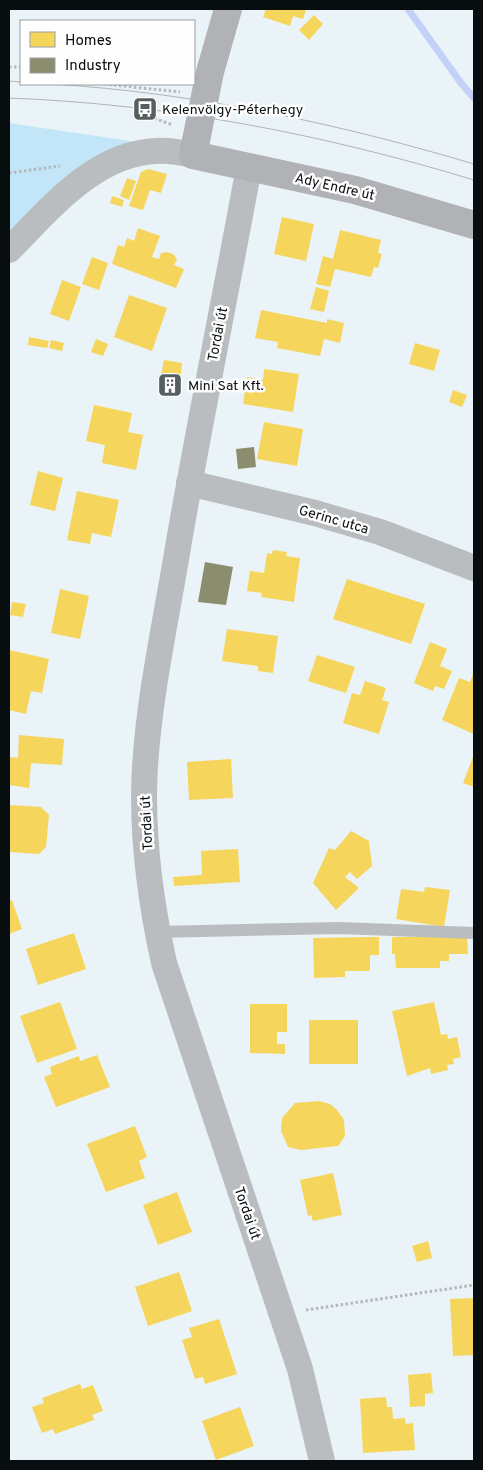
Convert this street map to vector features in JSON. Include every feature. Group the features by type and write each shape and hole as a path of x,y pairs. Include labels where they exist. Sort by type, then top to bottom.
{"street":[{"path":"9,250 68,191 91,173 136,154 171,151 193,155 205,95 228,9"},
{"name":"Ady Endre út","path":"193,155 355,190 474,225"},
{"name":"Tordai út","path":"249,167 189,483 153,696 145,765 144,809 150,883 157,932 164,963 300,1369 322,1461"},
{"name":"Gerinc utca","path":"189,483 315,513 380,532 474,568"}],"lane":[{"path":"157,932 339,928 474,933"}],"path":[{"path":"113,85 205,95"},
{"path":"9,173 62,166 84,179"},
{"path":"301,1311 474,1285"}],"shaded area":[{"path":"9,123 137,142 9,250"}],"building: Homes":[{"path":"266,9 306,9 303,19 293,16 290,26 263,17"},
{"path":"314,15 323,24 309,40 299,30"},
{"path":"148,169 167,174 161,193 150,190 143,210 129,206 141,172"},
{"path":"127,178 136,181 129,200 120,196"},
{"path":"112,196 124,200 122,207 110,203"},
{"path":"282,217 314,224 306,261 274,254"},
{"path":"138,228 160,236 152,257 159,259 161,253 173,254 177,259 174,265 184,269 176,288 112,264 118,245 124,247 127,238 134,241"},
{"path":"340,230 381,240 378,253 382,254 378,268 374,267 371,277 335,269 330,287 316,284 323,256 333,259"},
{"path":"92,257 108,263 99,290 82,284"},
{"path":"62,280 81,287 69,321 50,314"},
{"path":"316,287 329,291 324,312 310,309"},
{"path":"129,295 167,308 152,351 114,337"},
{"path":"261,310 327,323 327,319 344,323 340,343 324,339 320,356 277,348 278,342 255,338"},
{"path":"29,337 49,341 47,348 28,345"},
{"path":"96,339 108,344 103,356 91,352"},
{"path":"51,340 64,343 62,351 49,348"},
{"path":"415,343 440,350 434,371 409,364"},
{"path":"164,360 182,363 179,396 158,392"},
{"path":"264,369 299,374 293,412 243,404 247,377 263,380"},
{"path":"453,390 467,395 462,407 449,402"},
{"path":"94,405 132,413 128,432 143,435 136,470 102,463 105,445 86,441"},
{"path":"264,422 303,429 297,466 257,459"},
{"path":"38,471 63,478 55,511 30,505"},
{"path":"77,491 119,500 111,537 92,533 90,544 67,540"},
{"path":"273,550 287,552 286,556 300,558 294,602 261,597 262,593 247,591 250,571 264,573 267,553 272,554"},
{"path":"347,579 425,604 411,644 333,619"},
{"path":"60,589 89,596 80,639 51,633"},
{"path":"12,602 26,604 23,617 10,615"},
{"path":"227,629 278,636 273,673 258,671 258,666 222,661"},
{"path":"430,642 447,649 440,666 452,671 444,689 435,686 433,691 414,683"},
{"path":"9,650 49,659 42,693 31,691 26,714 9,710"},
{"path":"317,655 355,667 346,693 308,681"},
{"path":"474,671 474,734 442,720 459,678 470,682"},
{"path":"365,681 386,688 382,700 389,702 379,734 343,723 352,693 360,695"},
{"path":"19,735 64,739 62,765 31,763 29,788 9,785 9,757 18,758"},
{"path":"474,758 474,787 463,783"},
{"path":"231,759 233,798 189,800 187,762"},
{"path":"9,805 41,807 49,815 46,847 39,854 9,852"},
{"path":"351,831 369,841 372,866 357,879 350,872 345,877 359,888 336,910 313,883 329,848 335,850"},
{"path":"238,849 240,882 174,886 173,877 202,875 201,851"},
{"path":"425,887 450,890 444,927 396,919 401,889 424,892"},
{"path":"12,900 22,929 9,934 9,901"},
{"path":"74,933 86,969 38,985 26,949"},
{"path":"467,936 468,954 449,954 449,961 440,961 440,968 396,968 395,954 392,954 392,937"},
{"path":"379,937 379,955 370,955 370,971 345,971 345,977 314,978 313,938"},
{"path":"60,1002 77,1049 37,1063 20,1016"},
{"path":"434,1002 441,1035 447,1034 448,1039 457,1037 461,1057 453,1059 454,1064 447,1065 448,1070 431,1074 430,1068 407,1076 392,1011"},
{"path":"250,1004 287,1004 287,1032 277,1032 277,1044 285,1044 285,1054 250,1053"},
{"path":"309,1020 358,1020 358,1064 309,1064"},
{"path":"97,1055 110,1087 56,1107 44,1077 52,1074 50,1067 79,1056 80,1061"},
{"path":"319,1101 330,1104 337,1110 344,1120 345,1136 338,1146 301,1150 288,1147 281,1131 282,1118 295,1103"},
{"path":"135,1126 147,1157 139,1161 145,1178 106,1192 87,1144"},
{"path":"333,1173 342,1215 313,1221 311,1215 308,1216 300,1180"},
{"path":"177,1192 192,1232 158,1245 143,1205"},
{"path":"428,1241 432,1258 417,1262 412,1246"},
{"path":"179,1272 192,1311 148,1326 135,1287"},
{"path":"474,1298 474,1355 453,1356 450,1299"},
{"path":"219,1319 237,1374 205,1384 203,1377 195,1379 182,1340 192,1337 189,1328"},
{"path":"431,1373 433,1393 425,1394 425,1406 410,1407 408,1375"},
{"path":"80,1384 82,1389 93,1385 103,1411 92,1415 94,1420 55,1434 53,1429 42,1433 32,1407 44,1403 42,1398"},
{"path":"386,1397 387,1407 392,1407 393,1419 405,1418 406,1424 413,1423 415,1450 363,1453 360,1399"},
{"path":"240,1407 254,1446 216,1460 202,1421"}],"building: Industry":[{"path":"254,447 256,467 238,469 236,449"},
{"path":"205,562 233,567 226,605 198,602"}],"waterway":[{"path":"408,9 461,83 474,98"}],"tram line":[{"path":"9,81 20,82"},
{"path":"66,85 106,88 212,102 265,112 370,135 474,164"},
{"path":"9,98 127,107 186,114 244,124 360,149 474,180"}],"place":[{"name":"Kelenvölgy-Péterhegy","path":"145,109"},
{"name":"Mini Sat Kft.","path":"170,385"}]}
